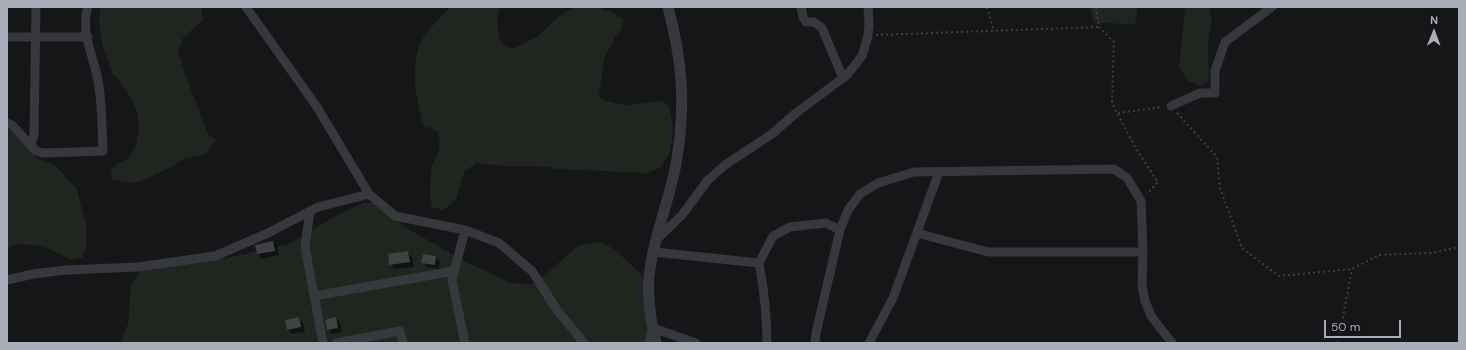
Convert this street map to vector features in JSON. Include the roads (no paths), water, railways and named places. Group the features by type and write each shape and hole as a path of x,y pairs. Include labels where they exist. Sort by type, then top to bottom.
{"street":[{"path":"31,145 34,135 34,37 36,7"},
{"path":"7,124 12,125 36,151 43,153 103,151 99,85 85,24 88,7"},
{"path":"246,7 317,107 369,194 395,216 465,230 499,243 532,271 557,310 584,343"},
{"path":"656,343 652,328 649,278 677,159 682,122 682,75 677,41 668,7"},
{"path":"801,7 803,17 806,22 814,22 822,28 843,78"},
{"path":"657,239 682,215 708,180 725,165 772,134 796,112 843,78 862,56 868,36 868,7"},
{"path":"1171,106 1200,93 1215,93 1215,71 1225,42 1272,7"},
{"path":"7,37 88,37"},
{"path":"815,343 840,230 848,210 860,194 878,183 914,172 1114,169 1127,178 1141,201 1143,252 1142,286 1145,301 1151,316 1172,343"},
{"path":"869,343 893,298 939,172"},
{"path":"7,280 33,274 67,270 138,267 215,256 268,233 318,207 369,194"},
{"path":"310,211 305,247 323,343"},
{"path":"767,343 767,320 759,263 773,236 790,227 826,223 840,230"},
{"path":"465,230 452,280 465,343"},
{"path":"917,233 988,252 1143,252"},
{"path":"654,252 759,263"},
{"path":"314,296 454,271"},
{"path":"649,343 652,328"},
{"path":"652,328 696,343"},
{"path":"336,343 400,330 403,343"}]}
